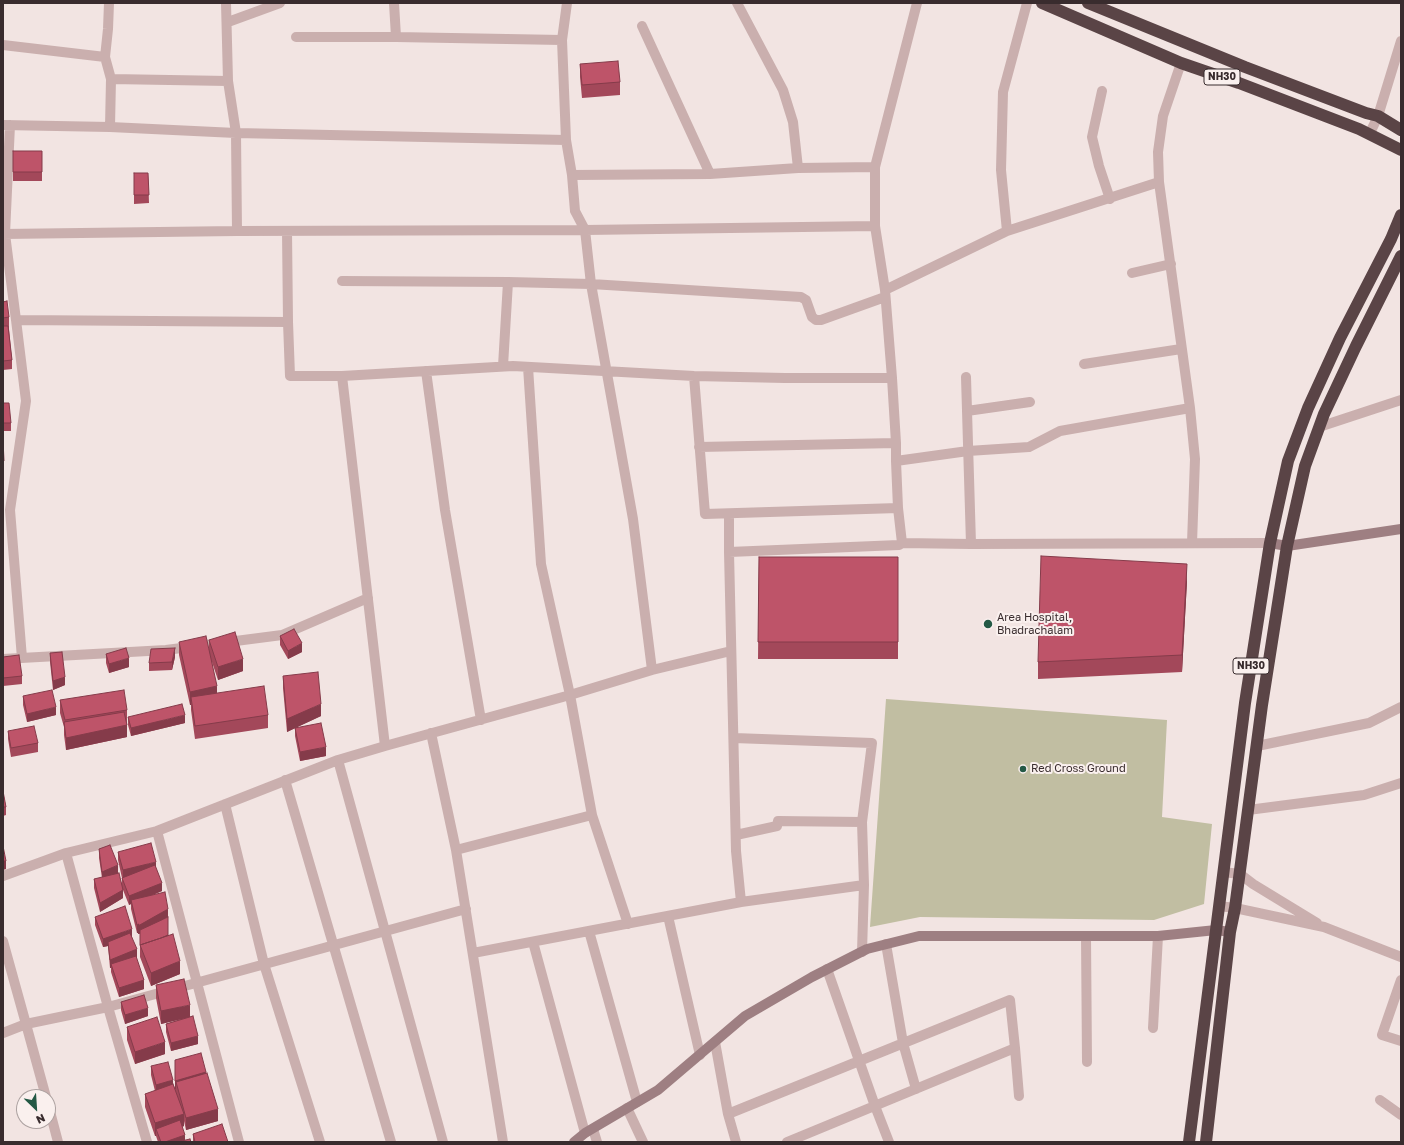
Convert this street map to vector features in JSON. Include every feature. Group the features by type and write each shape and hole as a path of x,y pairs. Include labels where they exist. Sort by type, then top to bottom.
{"highway":[{"name":"NH30","path":"1042,3 1181,63 1239,83 1370,133 1401,150"},
{"name":"NH30","path":"1088,3 1245,67 1366,113 1378,116 1401,130"},
{"name":"NH30","path":"1189,1142 1245,703 1270,542 1288,461 1308,408 1340,338 1401,215"},
{"name":"NH30","path":"1206,1142 1230,932 1235,908 1257,746 1287,546 1305,466 1324,414 1401,256"}],"street":[{"path":"108,3 108,29 105,57 111,79 110,127"},
{"path":"226,3 228,22 228,81 236,133 237,231"},
{"path":"228,22 280,3"},
{"path":"394,3 396,37"},
{"path":"567,3 562,40 566,140 572,175 575,211 585,230 591,284 633,519 652,670"},
{"path":"737,3 783,90 794,122 798,168"},
{"path":"902,543 898,508 896,443 885,293 875,226 875,168 917,3"},
{"path":"1007,232 1001,170 1003,92 1027,3"},
{"path":"642,26 710,174"},
{"path":"296,38 396,37 562,40"},
{"path":"1370,133 1378,116 1401,42"},
{"path":"3,45 105,57"},
{"path":"1181,63 1163,116 1158,152 1159,182 1190,408 1195,459 1192,543"},
{"path":"111,79 228,81"},
{"path":"1102,92 1092,137 1099,166 1110,199"},
{"path":"22,658 7,516 10,510 26,401 4,234 6,125 110,127 236,133 566,140"},
{"path":"572,175 710,174 798,168 875,168"},
{"path":"342,281 591,284 801,297 806,300 812,317 816,320 821,320 885,293 1007,232 1159,182"},
{"path":"4,234 237,231 585,230 875,226"},
{"path":"287,231 290,376 342,376 504,366 694,376 892,378"},
{"path":"1132,273 1171,264"},
{"path":"504,366 508,282"},
{"path":"16,320 288,322"},
{"path":"1084,364 1181,349"},
{"path":"528,367 541,564 570,695 592,815 628,924"},
{"path":"426,371 445,510 482,720"},
{"path":"342,376 385,746"},
{"path":"694,376 705,514 898,508"},
{"path":"966,377 971,544"},
{"path":"1319,427 1401,400"},
{"path":"967,411 1030,402"},
{"path":"896,461 968,451 1029,447 1060,431 1190,408"},
{"path":"700,447 896,443"},
{"path":"730,514 729,552 736,851 741,902"},
{"path":"729,552 899,545 902,543 1270,542 1287,546 1401,529"},
{"path":"3,659 166,650 282,635 368,598"},
{"path":"3,876 66,853 157,831 338,760 570,695 652,670 731,652"},
{"path":"1257,746 1369,723 1401,707"},
{"path":"431,733 456,850 503,1142"},
{"path":"734,738 872,743 862,822 864,885 862,952"},
{"path":"338,760 443,1142"},
{"path":"285,780 332,945 391,1142"},
{"path":"1248,810 1364,795 1401,783"},
{"path":"225,804 264,964 320,1142"},
{"path":"456,850 592,815"},
{"path":"736,835 777,826 778,821 862,822"},
{"path":"157,831 239,1142"},
{"path":"66,853 108,1007 148,1142"},
{"path":"1223,872 1240,874 1253,884 1324,928"},
{"path":"473,954 741,902 864,885"},
{"path":"1218,906 1235,908 1324,928 1401,957"},
{"path":"3,1033 26,1024 108,1007 466,909"},
{"path":"668,916 700,1055"},
{"path":"574,1142 589,1131 658,1090 745,1016 827,969 862,952 886,944 919,936 1158,936 1216,930 1230,932"},
{"path":"589,931 638,1102"},
{"path":"1086,936 1087,1062"},
{"path":"1153,1028 1158,936"},
{"path":"3,941 44,1089"},
{"path":"533,942 589,1131 597,1142"},
{"path":"886,944 903,1043 916,1089"},
{"path":"827,969 889,1142"},
{"path":"1401,980 1382,1034 1401,1041"},
{"path":"728,1114 1010,1000 1019,1096"},
{"path":"715,1042 728,1114 736,1142"},
{"path":"787,1142 1015,1048"},
{"path":"1380,1100 1401,1115"},
{"path":"627,1108 643,1142"},
{"path":"55,1129 58,1142"}],"shaded area":[{"name":"Red Cross Ground","path":"886,699 1167,720 1162,817 1212,824 1204,904 1154,920 920,917 870,927"}],"building":[{"path":"618,61 620,82 582,85 580,64"},
{"path":"13,151 42,151 42,172 13,172"},
{"path":"134,173 148,173 149,195 134,195"},
{"path":"7,301 9,317 3,318 3,302"},
{"path":"3,326 8,326 12,360 3,361"},
{"path":"3,403 9,403 11,423 3,423"},
{"path":"3,440 4,461 3,461"},
{"path":"1041,556 1187,564 1182,655 1038,662"},
{"path":"759,557 898,557 898,642 758,642"},
{"path":"294,629 302,643 288,651 280,636"},
{"path":"235,632 243,659 218,667 209,640"},
{"path":"206,636 217,686 190,692 179,642"},
{"path":"126,648 129,658 109,664 106,654"},
{"path":"175,648 172,662 149,663 151,649"},
{"path":"62,652 65,677 53,681 50,653"},
{"path":"19,655 22,676 3,678 3,657"},
{"path":"318,672 321,704 287,719 283,676"},
{"path":"264,686 268,715 195,726 191,697"},
{"path":"52,690 56,707 27,714 23,696"},
{"path":"124,690 127,710 65,720 60,700"},
{"path":"182,704 185,715 131,728 128,717"},
{"path":"124,712 127,725 66,738 64,722"},
{"path":"321,723 326,747 300,752 295,728"},
{"path":"34,726 38,743 11,748 8,731"},
{"path":"3,791 6,807 3,807"},
{"path":"151,843 156,862 123,870 118,852"},
{"path":"110,845 118,865 102,872 99,849"},
{"path":"3,846 6,861 3,861"},
{"path":"155,865 162,883 129,896 122,878"},
{"path":"119,873 123,890 100,903 94,879"},
{"path":"165,892 168,909 138,926 139,924 137,925 131,900"},
{"path":"125,906 132,929 103,939 95,917"},
{"path":"168,917 168,935 140,945 140,930"},
{"path":"130,933 137,949 110,960 108,942"},
{"path":"173,934 180,961 151,973 140,945"},
{"path":"136,956 144,980 119,988 111,964"},
{"path":"184,979 190,1005 161,1011 156,985"},
{"path":"144,995 148,1008 125,1015 121,1002"},
{"path":"193,1016 198,1036 171,1043 166,1024"},
{"path":"157,1017 165,1042 135,1052 127,1027"},
{"path":"201,1053 206,1072 175,1081 175,1060"},
{"path":"168,1062 173,1080 156,1085 151,1066"},
{"path":"207,1073 218,1109 186,1118 176,1082"},
{"path":"173,1084 184,1114 155,1123 145,1094"},
{"path":"180,1120 185,1135 161,1142 156,1129"},
{"path":"222,1124 228,1142 195,1142 193,1134"},
{"path":"190,1139 191,1142 177,1142"}],"place":[{"name":"Area Hospital, Bhadrachalam","path":"988,624"},
{"name":"Red Cross Ground","path":"1023,769"}]}
